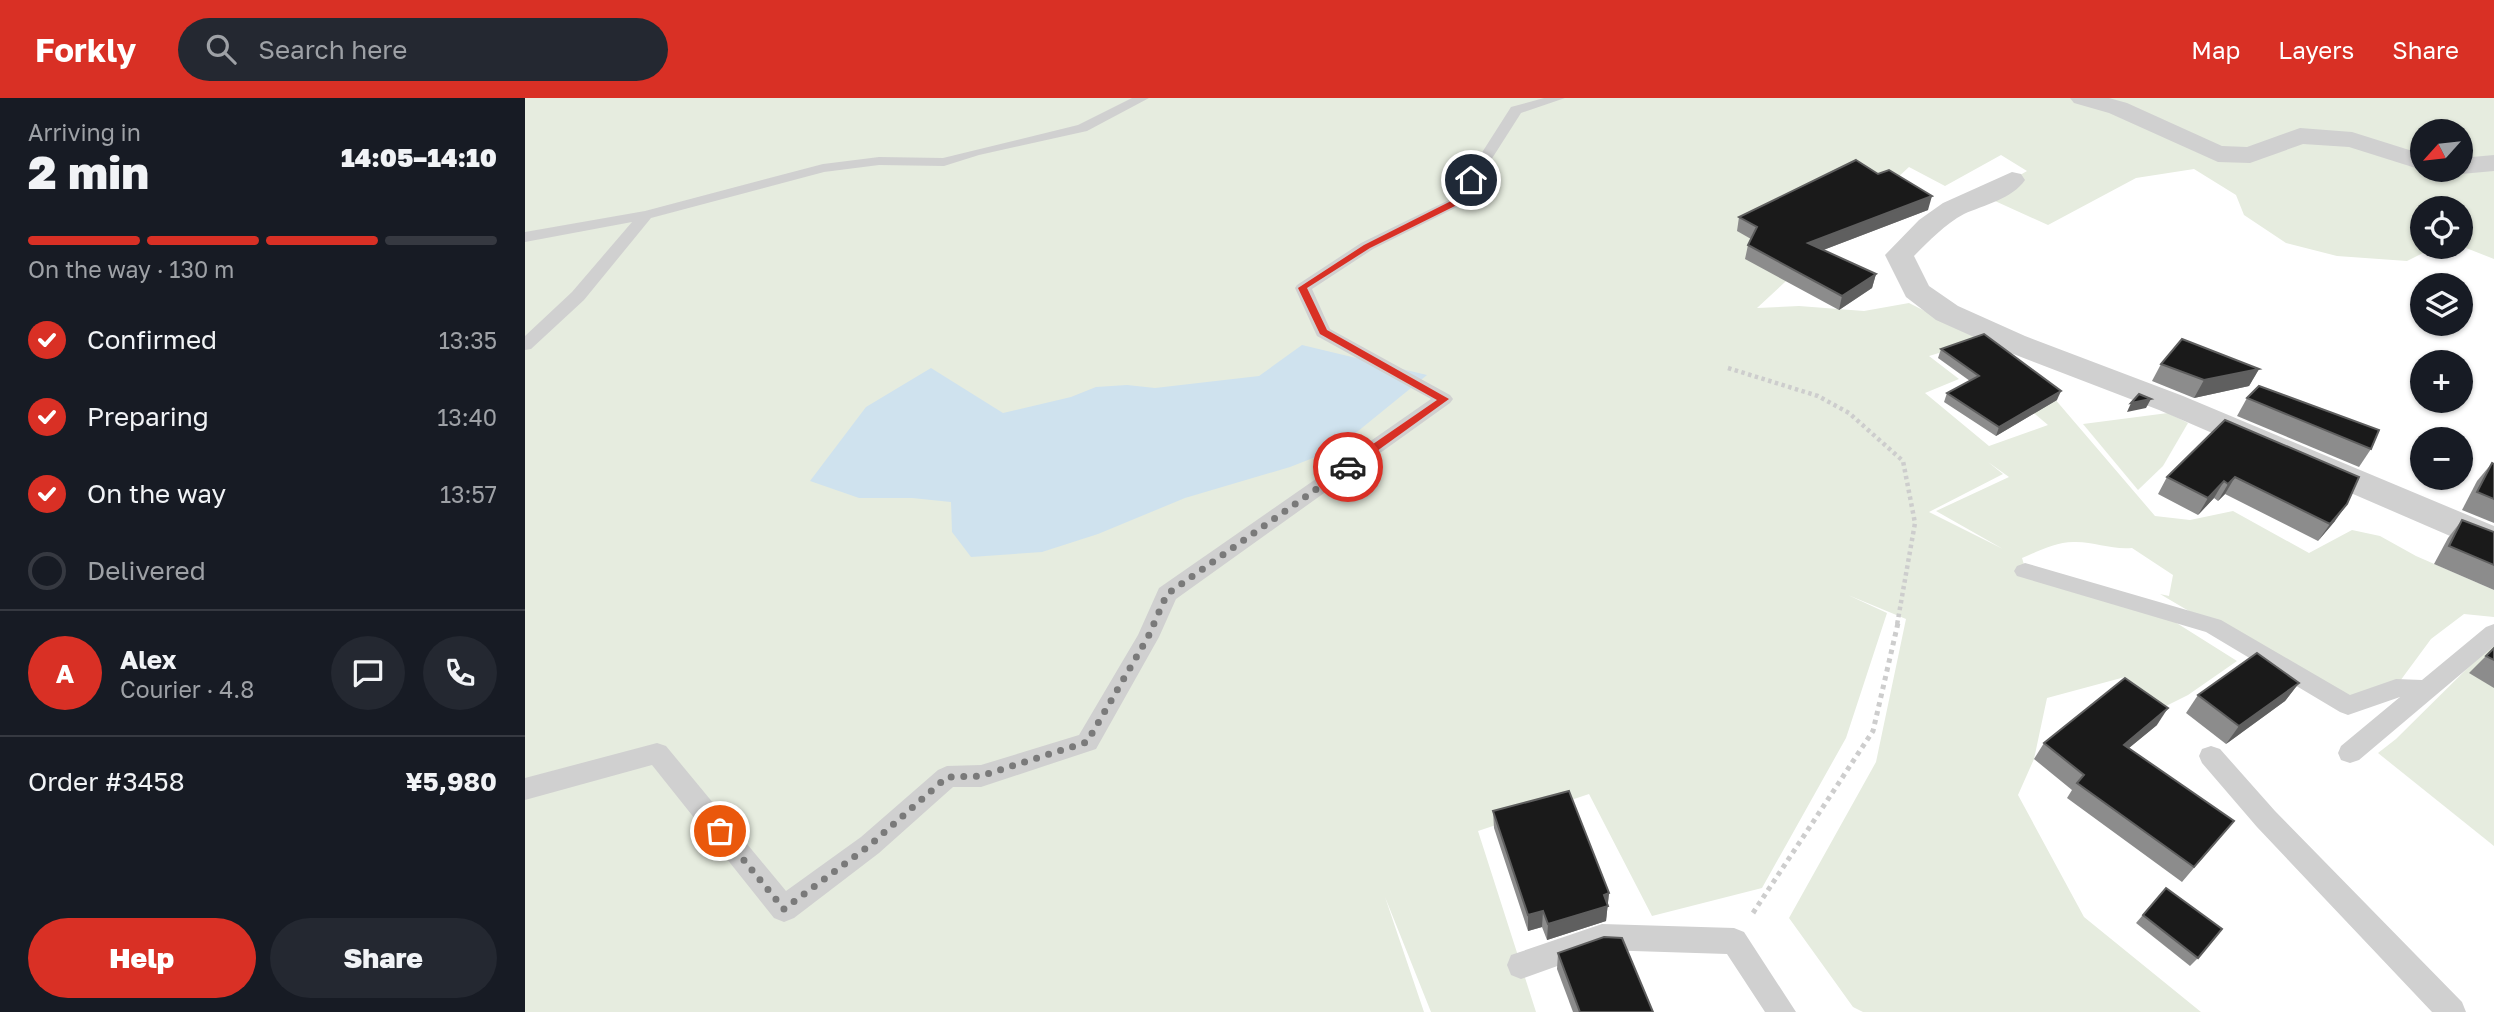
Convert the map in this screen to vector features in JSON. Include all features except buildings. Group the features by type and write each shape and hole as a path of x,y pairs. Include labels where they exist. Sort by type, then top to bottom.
{"street":[{"path":"2082,98 2118,108 2218,154 2250,155 2300,136 2352,140 2410,158"},
{"path":"2473,165 2494,163"},
{"path":"2012,180 1979,199 1953,209 1929,226 1899,255 1917,291 1947,313 2014,343 2171,403 2494,541"}],"lane":[{"path":"525,237 646,215 823,168 879,161 944,162 975,152 1082,128 1142,98"},
{"path":"525,789 657,752 784,909 870,845 947,777 981,776 1087,742 1148,637 1167,594 1444,399 1323,332 1303,288 1367,246 1458,201 1516,110 1558,98"},
{"path":"525,345 578,296 646,215"},
{"path":"2025,571 2213,626 2348,705 2396,688 2426,690"},
{"path":"2350,753 2494,633"},
{"path":"2211,756 2275,828 2452,1012"},
{"path":"1521,965 1602,937 1734,941 1782,1012"}],"path":[{"path":"1728,368 1818,396 1849,413 1903,461 1915,523 1894,645 1873,731 1734,941"}],"shaded area":[{"path":"525,98 2494,98 2494,259 2473,251 2473,196 2410,196 2411,259 2407,261 2337,256 2286,243 2244,215 2236,195 2194,169 2136,178 2048,225 1984,196 2027,171 2001,155 1945,186 1909,167 1757,308 1799,306 1864,311 1909,303 1982,340 1929,356 1959,379 1925,393 1989,446 2048,425 2008,391 2042,384 2155,516 2190,520 2233,511 2309,553 2352,530 2380,536 2416,556 2494,590 2494,617 2464,614 2431,639 2389,696 2348,705 2160,594 2169,596 2173,575 2132,548 2069,542 2022,558 2026,571 2175,622 2237,661 2188,695 2164,707 2125,677 2047,698 2034,759 2018,795 2084,917 2201,1012 1863,1012 1853,1007 1789,918 1876,762 1906,619 1848,595 1887,613 1846,738 1762,888 1652,916 1589,794 1478,831 1536,1012 1431,1012 1385,897 1424,1012 525,1012","holes":["1988,462 2009,477 1936,511 2003,549 1929,512 2003,474"]},
{"path":"2168,413 2188,423 2163,466 2138,490 2083,424"},
{"path":"2494,642 2494,846 2378,753 2396,739"}],"water":[{"path":"1302,345 1427,375 1336,449 1290,467 1185,498 1098,534 1042,552 971,557 952,532 951,502 912,498 859,498 810,481 866,407 931,368 1003,413 1071,397 1096,387 1127,385 1155,388 1259,376"}],"way so far":[{"path":"720,831 784,909 870,845 947,777 981,776 1087,742 1148,637 1167,594 1348,467"}],"route":[{"path":"1348,467 1444,399 1323,332 1303,288 1367,246 1458,201 1471,180"}]}
